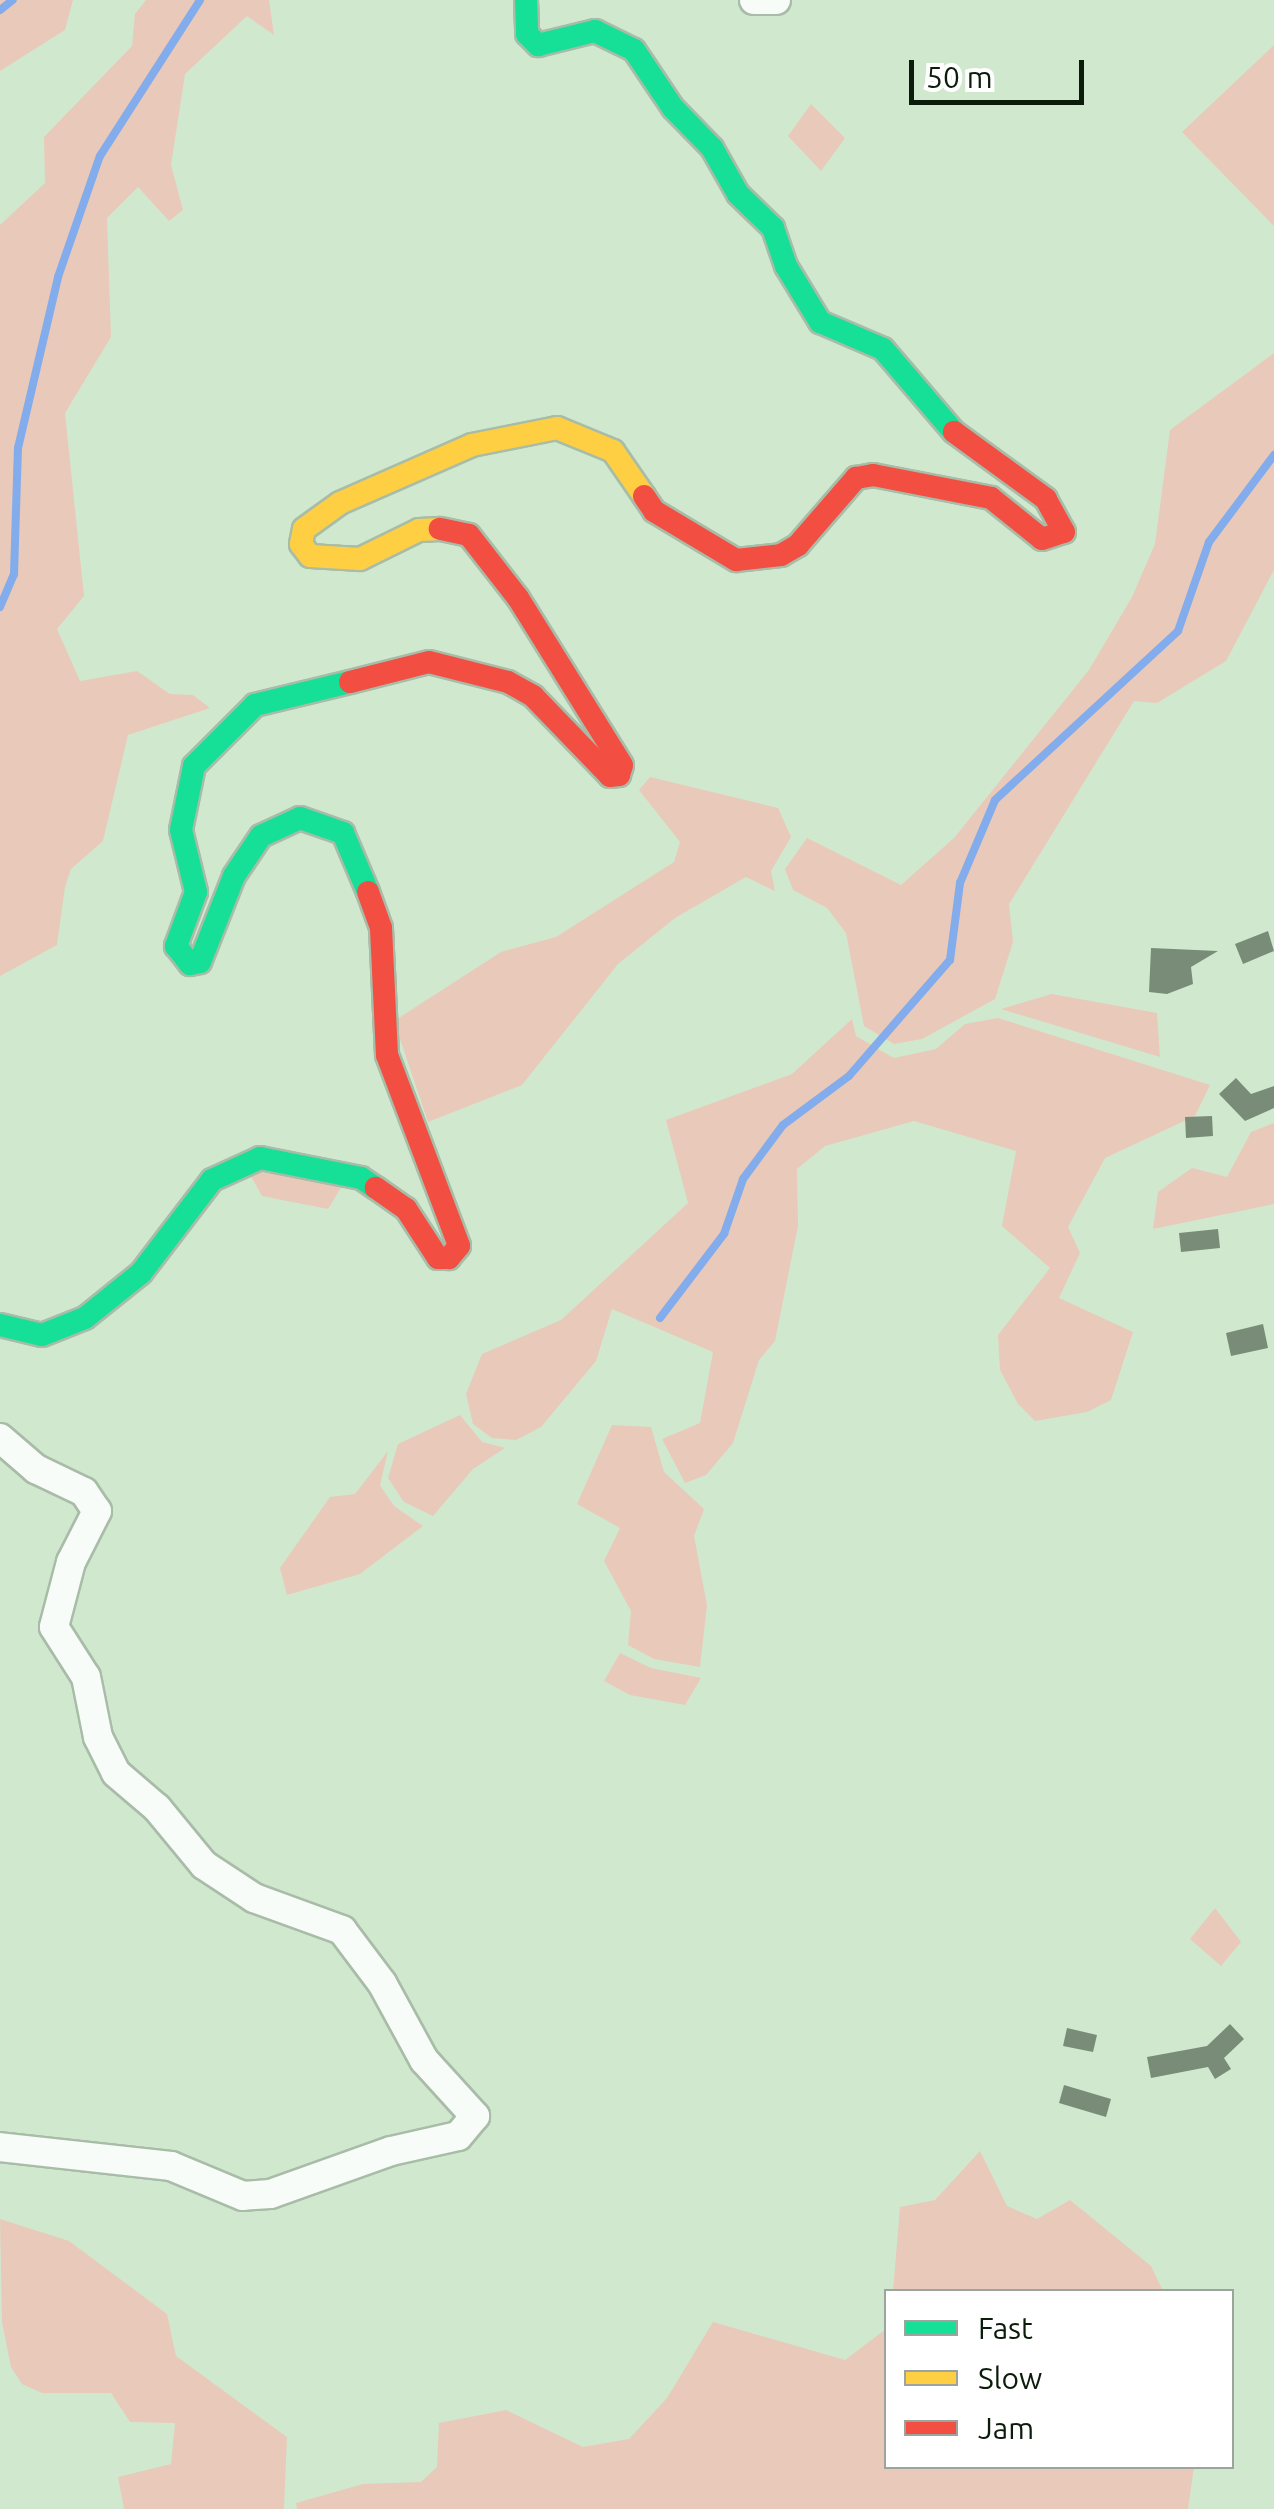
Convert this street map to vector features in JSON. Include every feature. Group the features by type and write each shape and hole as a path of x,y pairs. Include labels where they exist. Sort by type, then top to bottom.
{"street":[{"path":"0,1325 42,1336 85,1318 141,1272 212,1180 260,1158 361,1178 406,1209 438,1258 449,1258 459,1246 387,1055 380,1025 381,928 351,845 343,833 300,818 261,836 234,876 208,948 190,964 176,946 196,892 181,830 186,786 194,766 255,706 430,662 520,689 610,776 619,776 622,766 518,598 470,535 454,528 419,530 360,559 328,560 310,556 301,544 304,529 340,503 472,445 557,428 614,451 654,511 736,560 781,555 798,545 856,478 873,475 991,498 1042,539 1064,532 1046,500 946,426 883,349 820,322 786,266 774,228 738,194 712,148 674,108 634,50 596,31 538,46 528,34 526,0"},
{"path":"754,0 776,0"},
{"path":"0,1438 36,1469 84,1492 97,1511 71,1562 54,1627 91,1690 93,1720 116,1774 157,1808 204,1865 254,1898 342,1930 382,1983 424,2060 474,2116 458,2136 391,2152 298,2186 242,2196 171,2166 0,2147"}],"shaded area":[{"path":"0,0 73,0 65,30 0,71"},
{"path":"146,0 269,0 274,35 247,16 185,74 171,165 183,210 169,221 138,187 107,218 111,337 65,413 84,596 57,629 80,681 137,671 170,694 193,695 210,708 128,735 103,841 71,869 57,945 0,976 0,225 45,183 44,137 132,46 135,14"},
{"path":"1274,45 1274,226 1182,132"},
{"path":"811,104 845,138 821,171 788,136"},
{"path":"1274,353 1274,570 1226,661 1157,703 1134,701 1009,904 1013,942 995,999 922,1039 894,1044 864,1026 846,933 827,908 793,890 785,869 807,838 901,885 954,838 1089,670 1132,597 1155,544 1170,430"},
{"path":"650,777 778,808 791,837 771,871 775,891 746,877 675,918 618,964 522,1085 428,1122 394,1021 501,952 556,937 674,862 680,842 639,790"},
{"path":"1052,994 1157,1013 1160,1057 1001,1009"},
{"path":"998,1018 1210,1085 1195,1116 1105,1158 1068,1227 1080,1253 1059,1298 1133,1332 1111,1400 1087,1412 1035,1421 1018,1404 1000,1370 998,1335 1050,1268 1002,1226 1016,1151 914,1121 825,1146 797,1169 798,1226 775,1341 759,1360 733,1443 706,1475 685,1483 662,1439 700,1423 713,1352 612,1309 596,1361 541,1427 516,1440 492,1438 473,1424 466,1394 482,1354 561,1320 688,1203 666,1120 792,1074 852,1019 856,1036 894,1058 936,1049 965,1024"},
{"path":"1274,1123 1274,1204 1153,1229 1158,1192 1192,1168 1227,1177 1251,1132"},
{"path":"248,1171 345,1181 328,1209 262,1196"},
{"path":"460,1415 482,1442 505,1448 473,1469 433,1516 404,1502 388,1478 398,1444"},
{"path":"612,1425 651,1427 664,1472 704,1509 694,1536 707,1605 700,1667 654,1659 628,1645 631,1611 604,1561 620,1528 577,1504"},
{"path":"388,1451 380,1485 394,1506 423,1526 360,1574 287,1595 280,1568 330,1497 355,1494"},
{"path":"620,1653 651,1668 701,1678 685,1705 630,1695 604,1681"},
{"path":"1215,1908 1241,1942 1221,1966 1190,1939"},
{"path":"980,2151 1007,2206 1037,2219 1070,2200 1151,2266 1162,2289 893,2289 900,2207 935,2200"},
{"path":"0,2219 69,2241 167,2314 176,2356 287,2437 284,2509 124,2509 118,2477 171,2464 175,2423 130,2422 111,2393 42,2393 22,2384 11,2367 2,2322"},
{"path":"713,2322 845,2360 884,2331 884,2469 1194,2469 1188,2509 297,2509 296,2503 363,2484 421,2482 437,2467 439,2423 506,2410 583,2447 629,2439 667,2398"}],"building":[{"path":"1268,931 1274,951 1243,964 1235,944"},
{"path":"1151,948 1218,951 1191,967 1193,984 1167,994 1149,992"},
{"path":"1236,1078 1251,1094 1274,1086 1274,1108 1245,1121 1219,1094"},
{"path":"1212,1116 1213,1136 1186,1138 1185,1117"},
{"path":"1218,1229 1220,1248 1181,1252 1179,1233"},
{"path":"1263,1324 1268,1348 1231,1356 1226,1333"},
{"path":"1230,2024 1244,2039 1224,2058 1231,2069 1215,2079 1208,2067 1151,2078 1147,2057 1207,2046"},
{"path":"1067,2028 1097,2035 1093,2052 1063,2046"},
{"path":"1064,2085 1111,2099 1106,2117 1059,2103"}],"waterway":[{"path":"0,10 13,0"},
{"path":"0,607 14,574 18,448 58,277 100,156 200,0"},
{"path":"660,1318 724,1234 743,1179 783,1125 849,1076 950,960 960,883 995,800 1178,631 1209,542 1274,455"}],"traffic: fast":[{"path":"526,0 527,34 538,45 595,31 634,50 673,108 712,148 738,194 773,228 786,266 820,322 883,349 954,432"},
{"path":"350,682 255,705 194,766 181,830 196,892 176,946 190,964 200,962 234,876 261,836 300,818 343,833 368,892"},
{"path":"0,1325 42,1335 85,1318 141,1273 212,1180 260,1158 361,1178 376,1188"}],"traffic: slow":[{"path":"440,529 419,530 360,559 310,556 301,544 304,529 340,503 472,445 557,428 613,451 644,496"}],"traffic: jam":[{"path":"644,496 654,511 736,560 781,555 798,545 856,478 873,475 991,498 1042,539 1064,532 1046,499 954,432"},
{"path":"350,682 429,662 508,682 533,696 610,776 619,775 622,765 518,598 469,535 440,529"},
{"path":"368,892 381,928 387,1055 459,1246 449,1258 438,1258 406,1209 376,1188"}]}
